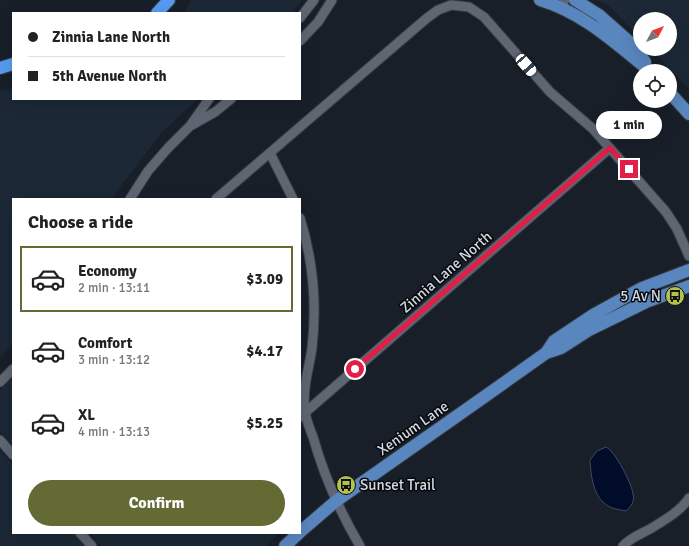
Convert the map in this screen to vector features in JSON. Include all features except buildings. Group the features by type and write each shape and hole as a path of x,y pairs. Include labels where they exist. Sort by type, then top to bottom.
{"highway":[{"path":"158,12 169,0"},
{"path":"0,68 12,64"}],"main road":[{"path":"540,0 563,4 615,41 643,64"},
{"path":"575,0 599,15 634,46 646,64"},
{"path":"677,100 689,114"},
{"name":"Xenium Lane","path":"546,353 554,341 593,315 642,288 689,270"},
{"name":"Xenium Lane","path":"301,530 336,501 546,353 561,348 589,330 646,302 689,286"},
{"name":"Xenium Lane","path":"285,546 297,534"}],"street":[{"path":"301,17 314,0"},
{"path":"301,40 318,22 332,0"},
{"path":"217,198 427,18 438,10 451,5 469,7 484,17 550,92 593,129 610,148 666,212 677,229 689,256"},
{"path":"131,198 148,171 190,126 209,100"},
{"path":"190,126 215,112 231,100"},
{"name":"Zinnia Lane North","path":"302,415 610,148"},
{"path":"270,153 292,198"},
{"path":"301,222 309,257 314,300 312,348 305,386 302,415 336,501 360,546"},
{"path":"0,382 12,370"},
{"path":"0,440 12,454"},
{"path":"623,546 677,510 689,498"},
{"path":"81,534 92,546"}],"shaded area":[{"path":"191,0 302,0 293,12 185,12"},
{"path":"596,0 689,0 689,89 677,76 677,64 665,64 658,56 677,56 677,12 633,12 633,31 609,6"},
{"path":"12,88 12,100 197,100 161,133 112,198 12,198 12,344 0,357 0,91"},
{"path":"12,378 12,445 0,431 0,390"},
{"path":"0,450 12,464 12,534 74,534 84,546 0,546"},
{"path":"91,534 276,535 266,546 101,546"}],"water":[{"path":"606,447 618,461 632,489 633,502 626,511 608,506 599,497 594,486 590,460 597,451"}],"place":[{"name":"5 Av N","path":"675,296"},
{"name":"Sunset Trail","path":"346,485"}],"route":[{"path":"355,369 610,148 629,169"}]}
